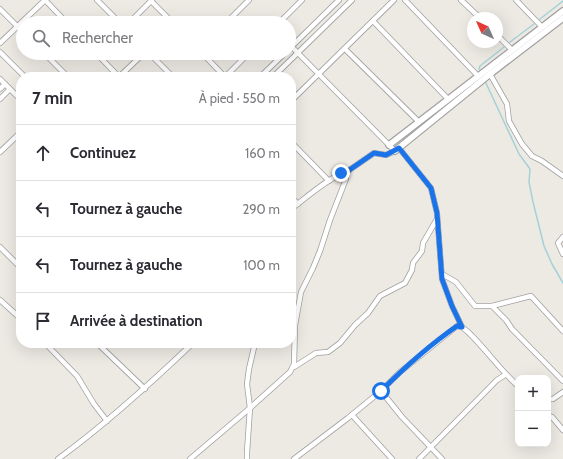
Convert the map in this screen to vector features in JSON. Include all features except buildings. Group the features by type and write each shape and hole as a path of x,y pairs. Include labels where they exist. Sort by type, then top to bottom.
{"street":[{"path":"28,16 45,0 60,16"},
{"path":"97,0 113,16"},
{"path":"136,16 152,0 167,16"},
{"path":"296,41 339,0"},
{"path":"352,0 298,53 389,145 397,149 431,188 437,219 442,274 452,306 462,327 483,347 501,367 505,375 515,383"},
{"path":"296,96 394,0"},
{"path":"405,0 478,76"},
{"path":"461,0 474,12"},
{"path":"516,0 542,27"},
{"path":"233,16 247,1"},
{"path":"286,16 300,1"},
{"path":"0,9 16,25"},
{"path":"389,145 563,11"},
{"path":"298,204 329,181 341,173 345,173 374,153 386,155 397,149 490,74 563,18"},
{"path":"373,21 448,99"},
{"path":"0,43 16,27"},
{"path":"503,41 512,50"},
{"path":"345,48 419,122"},
{"path":"0,52 20,72"},
{"path":"51,60 63,72"},
{"path":"103,60 114,72"},
{"path":"124,72 137,60"},
{"path":"156,60 168,72"},
{"path":"209,60 220,72"},
{"path":"230,72 242,60"},
{"path":"265,72 278,60"},
{"path":"278,72 291,60"},
{"path":"490,74 507,104 509,121 522,144 532,156 563,176"},
{"path":"0,79 16,95"},
{"path":"0,89 5,84"},
{"path":"0,99 10,89"},
{"path":"0,152 16,137"},
{"path":"296,147 329,181"},
{"path":"296,318 300,292 320,251 346,179 345,173"},
{"path":"292,368 316,353 328,352 334,348 368,313 380,296 405,282 414,263 422,251 423,242 437,219"},
{"path":"563,236 558,243 563,254"},
{"path":"0,247 16,263"},
{"path":"442,274 456,282 475,306 492,306 531,296 563,331"},
{"path":"0,300 16,314"},
{"path":"492,306 506,320 512,329 563,381"},
{"path":"294,459 352,415 431,346 457,326 462,327"},
{"path":"50,348 77,376 94,404 107,421"},
{"path":"102,348 145,389"},
{"path":"58,459 79,444 145,389 188,348"},
{"path":"247,459 250,408 247,384 254,348"},
{"path":"190,459 290,372 294,364 295,348"},
{"path":"419,459 497,380 505,375"},
{"path":"381,391 442,459"},
{"path":"551,399 563,392"},
{"path":"352,415 392,459"},
{"path":"551,417 563,430"}],"waterway":[{"path":"540,19 563,1"},
{"path":"510,42 534,24"},
{"path":"479,69 480,66 504,47"},
{"path":"485,81 519,154 530,169 529,182 544,246 563,283"}],"route":[{"path":"341,173 345,173 374,153 386,155 399,148 431,188 437,213 442,279 462,327 457,326 431,346 400,372 381,391"}]}
